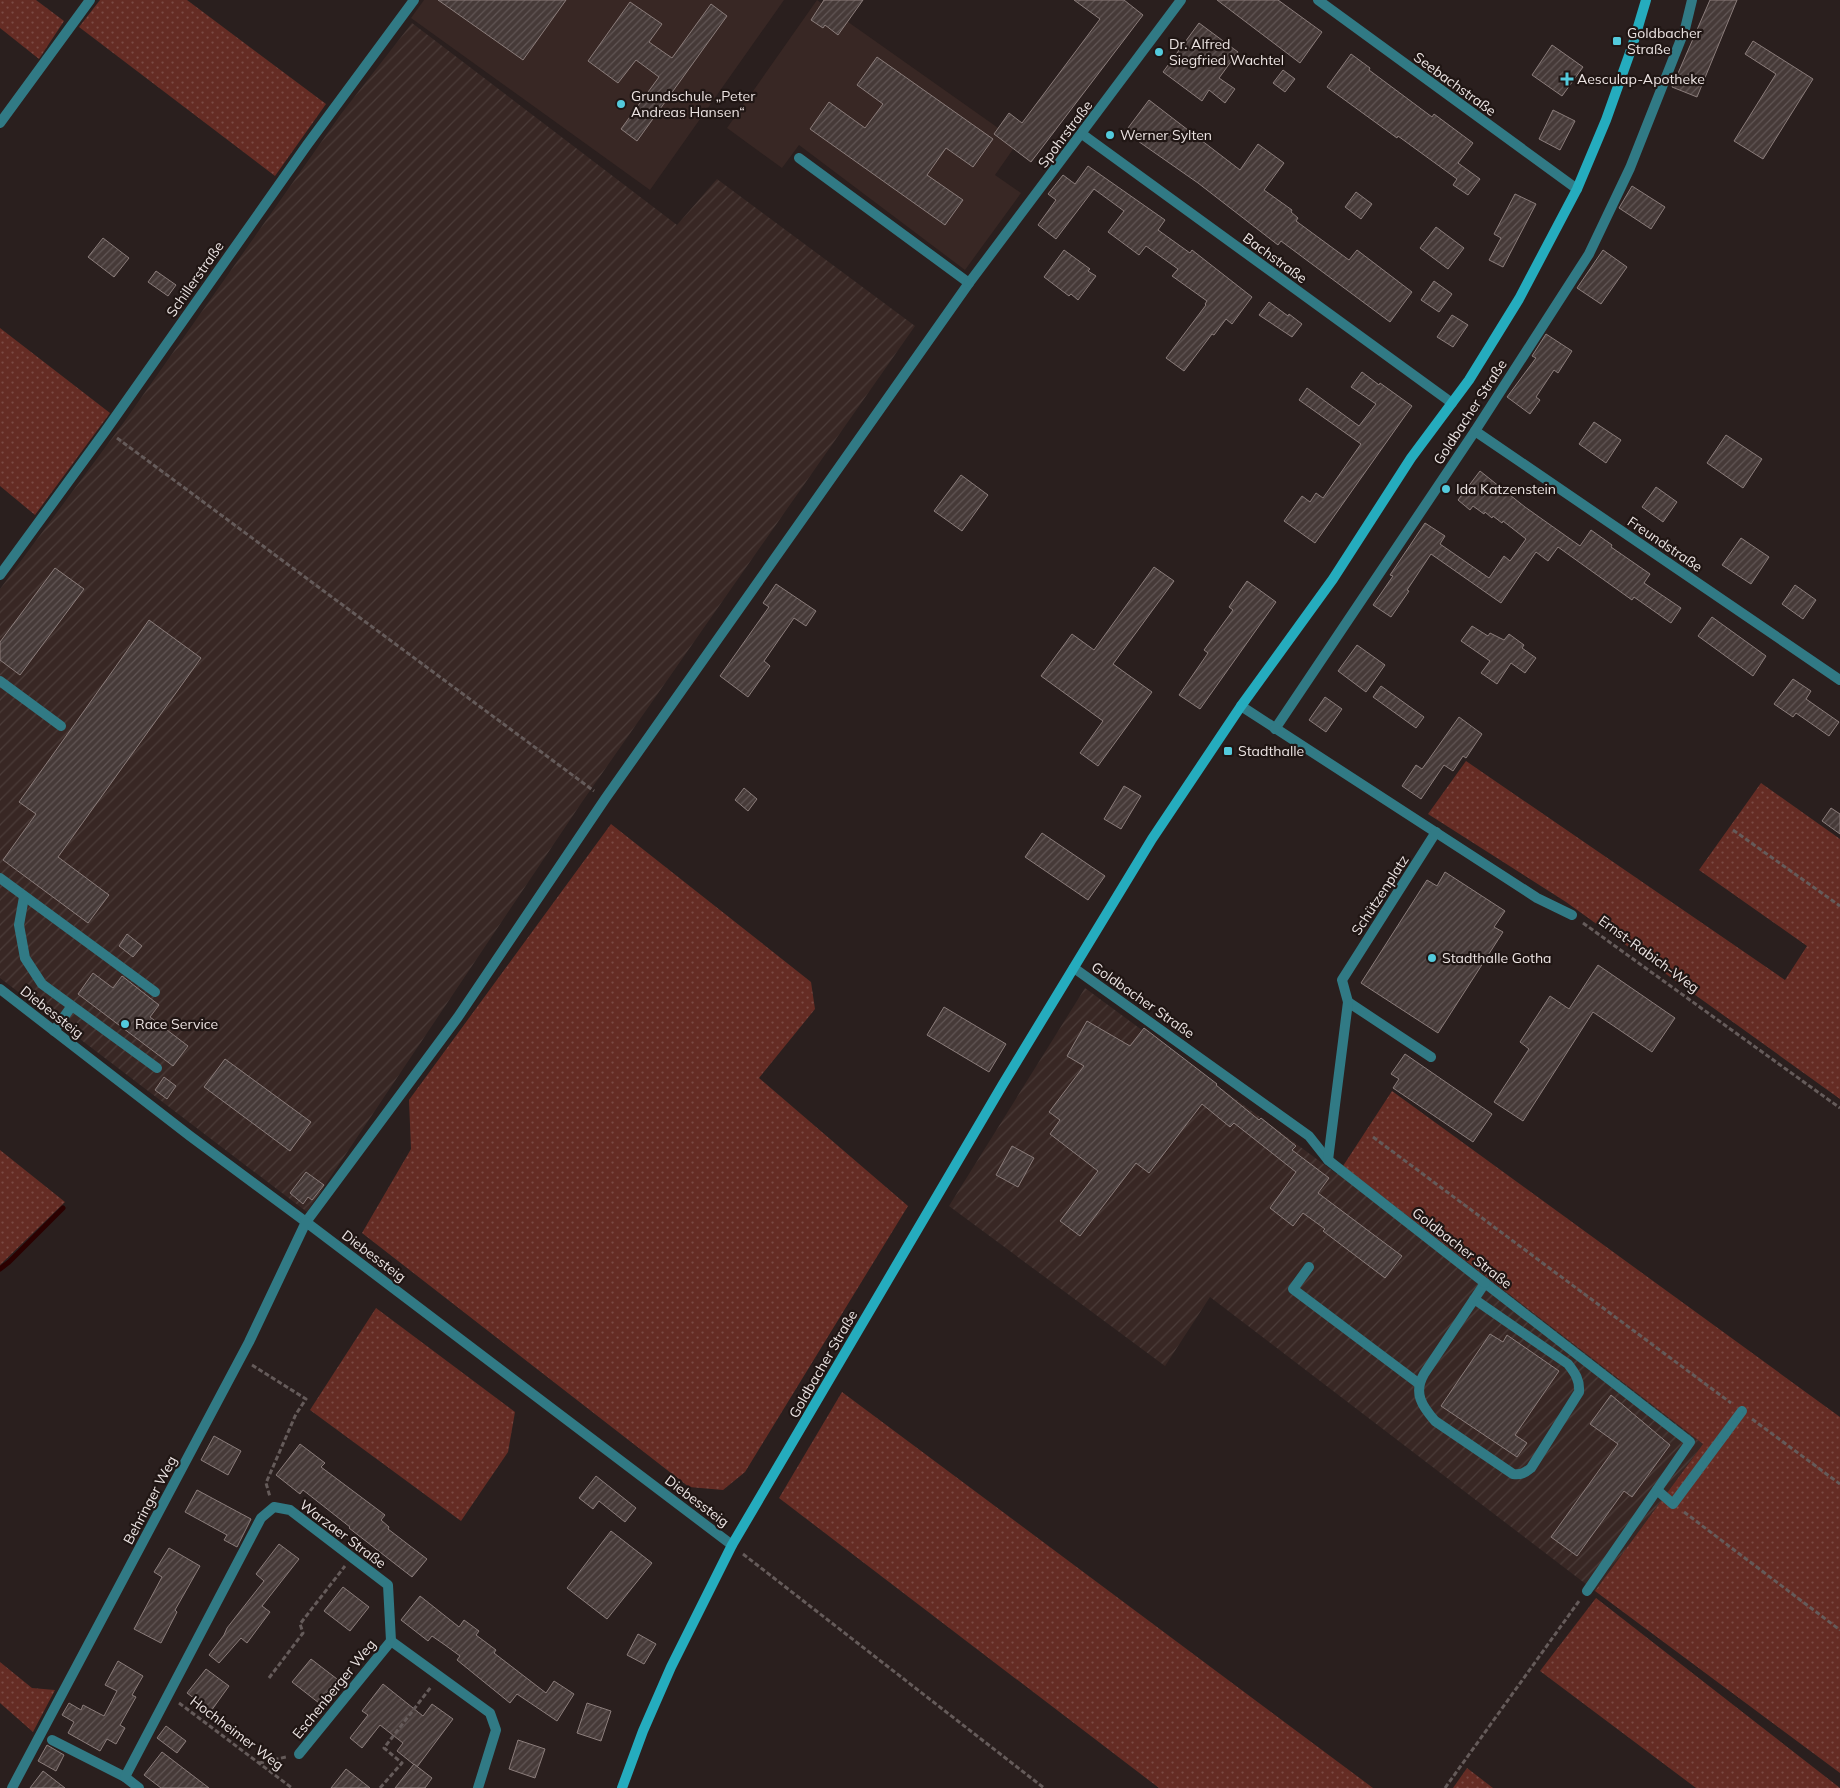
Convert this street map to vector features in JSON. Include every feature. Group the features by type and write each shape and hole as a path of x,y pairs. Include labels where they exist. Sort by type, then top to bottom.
{"main road":[{"name":"Goldbacher Straße","path":"622,1788 643,1730 671,1667 732,1546 1074,968 1152,839 1241,706 1333,579 1411,458 1469,380 1519,299 1576,189 1619,86 1646,0"}],"street":[{"path":"0,123 90,0"},
{"name":"Schillerstraße","path":"0,575 106,430 307,144 414,0"},
{"name":"Spohrstraße","path":"605,799 969,283 1181,0"},
{"name":"Seebachstraße","path":"1318,0 1576,189"},
{"name":"Goldbacher Straße","path":"1275,729 1475,431 1589,254 1630,168 1685,29 1692,0"},
{"name":"Bachstraße","path":"1082,134 1452,403"},
{"path":"799,158 969,283"},
{"name":"Freundstraße","path":"1475,431 1840,680"},
{"path":"0,681 61,726"},
{"path":"1241,706 1537,898 1572,915"},
{"name":"Behringer Weg","path":"12,1788 240,1358 306,1222 458,1017 605,799"},
{"name":"Schützenplatz","path":"1328,1160 1348,1002 1342,980 1436,832"},
{"path":"0,878 155,992"},
{"path":"24,897 19,925 25,958 42,984 156,1068"},
{"name":"Goldbacher Straße","path":"1074,968 1309,1136 1328,1160 1690,1442 1587,1591"},
{"name":"Diebessteig","path":"0,989 190,1136 732,1546"},
{"path":"1348,1002 1431,1057"},
{"path":"54,1030 71,1006"},
{"path":"1309,1267 1293,1289 1418,1383"},
{"path":"1474,1299 1568,1364 1577,1376 1579,1392 1531,1468 1525,1473 1518,1475 1513,1474 1435,1421 1426,1410 1420,1398 1418,1383 1474,1299 1485,1283"},
{"path":"1657,1490 1673,1504 1742,1411"},
{"path":"125,1777 261,1518 274,1507"},
{"name":"Warzaer Straße","path":"274,1507 290,1510 388,1585 391,1641"},
{"path":"391,1641 490,1713 496,1730 478,1788"},
{"name":"Eschenberger Weg","path":"299,1754 391,1641"},
{"path":"52,1740 125,1777 139,1788"}],"path":[{"path":"106,430 605,799"},
{"path":"1733,830 1840,906"},
{"name":"Ernst-Rabich-Weg","path":"1572,915 1840,1108"},
{"path":"1373,1137 1840,1484"},
{"path":"240,1358 306,1399 296,1414 266,1484 274,1507"},
{"path":"1673,1504 1840,1630"},
{"path":"732,1546 1044,1788"},
{"path":"269,1678 303,1633 300,1624 352,1558"},
{"path":"1445,1788 1587,1591"},
{"path":"383,1787 402,1762 384,1748 440,1676"},
{"name":"Hochheimer Weg","path":"169,1695 292,1788"},
{"path":"259,1763 299,1754"}],"shaded area":[{"path":"0,0 36,0 64,21 39,59 0,28"},
{"path":"100,0 187,0 326,104 275,176 79,27"},
{"name":"Grundschule „Peter Andreas Hansen“","path":"424,0 784,0 650,190 411,18"},
{"path":"817,0 1018,142 995,175 1021,193 965,270 799,145 782,168 727,128"},
{"path":"412,23 677,225 717,179 915,326 582,802 307,1212 0,978 0,589 124,422 341,114"},
{"path":"0,328 110,413 35,515 0,486"},
{"path":"1466,761 1785,980 1807,946 1699,870 1761,783 1840,839 1840,1099 1566,902 1428,814"},
{"path":"611,824 811,982 815,1009 759,1078 908,1206 745,1472 723,1490 689,1487 362,1233 411,1149 409,1100"},
{"path":"1085,988 1337,1174 1343,1166 1703,1444 1595,1591 1210,1297 1165,1366 949,1206"},
{"path":"1392,1091 1840,1417 1840,1773 1595,1591 1703,1444 1343,1166"},
{"path":"0,1150 65,1202 0,1265"},
{"path":"376,1308 515,1412 508,1452 461,1521 310,1410"},
{"path":"842,1392 1373,1788 1159,1788 779,1498"},
{"path":"1596,1598 1840,1788 1696,1788 1540,1671"},
{"path":"0,1662 32,1688 55,1690 33,1732 0,1703"},
{"path":"1467,1768 1493,1788 1453,1788"}],"building":[{"path":"438,0 566,0 523,60"},
{"path":"824,0 863,0 838,35 825,25 823,28 811,20"},
{"path":"1074,0 1124,0 1143,15 1031,162 994,134 1009,113 1022,123 1100,19"},
{"path":"1217,0 1278,0 1322,32 1300,63"},
{"path":"1710,0 1737,0 1697,97 1672,87"},
{"path":"630,2 662,24 649,42 672,58 711,4 727,16 637,141 621,129 659,77 636,60 618,83 588,61"},
{"path":"1199,23 1238,52 1219,78 1235,89 1225,103 1209,90 1202,101 1163,72"},
{"path":"1753,41 1813,79 1763,159 1734,141 1776,74 1745,54"},
{"path":"1552,45 1583,67 1562,96 1532,75"},
{"path":"1351,54 1370,68 1369,70 1432,117 1434,114 1473,143 1458,163 1480,179 1468,195 1453,185 1457,179 1327,87"},
{"path":"877,57 993,139 973,167 946,148 927,175 963,200 945,225 810,129 829,102 865,128 883,104 857,85"},
{"path":"1283,70 1295,79 1285,92 1273,83"},
{"path":"1149,100 1240,170 1258,144 1284,163 1264,190 1292,210 1291,212 1298,218 1296,221 1349,260 1357,250 1412,292 1390,322 1281,241 1278,245 1198,183 1125,132"},
{"path":"1553,110 1575,121 1560,150 1539,139"},
{"path":"1088,166 1165,220 1158,230 1190,253 1192,250 1252,297 1232,324 1226,319 1214,335 1212,334 1184,371 1166,358 1206,305 1207,301 1172,276 1178,269 1146,246 1139,255 1108,232 1124,211 1094,189 1056,239 1038,225 1056,200 1048,194 1063,175 1075,184"},
{"path":"1632,186 1665,207 1651,229 1619,208"},
{"path":"1356,192 1372,204 1361,219 1345,207"},
{"path":"1515,194 1536,204 1503,267 1489,260 1501,238 1494,234"},
{"path":"1436,227 1464,248 1448,269 1420,248"},
{"path":"103,238 129,258 114,277 88,257"},
{"path":"1064,250 1090,269 1088,271 1096,276 1078,300 1071,294 1069,296 1044,277"},
{"path":"1603,250 1627,267 1601,304 1577,288"},
{"path":"156,271 176,285 168,296 148,282"},
{"path":"1434,281 1452,294 1439,312 1421,300"},
{"path":"1269,302 1302,324 1292,337 1259,315"},
{"path":"1452,315 1468,325 1453,347 1437,337"},
{"path":"1546,334 1572,351 1558,373 1554,370 1536,397 1540,400 1530,414 1507,397 1536,358 1532,356"},
{"path":"1362,372 1412,406 1315,543 1284,521 1302,496 1310,502 1316,493 1323,498 1361,444 1299,400 1307,388 1359,426 1376,404 1351,387"},
{"path":"1594,422 1621,440 1606,463 1579,444"},
{"path":"1726,435 1762,459 1743,488 1707,463"},
{"path":"1480,471 1525,507 1580,546 1591,530 1612,545 1611,547 1650,574 1644,583 1681,608 1671,623 1634,597 1632,600 1558,547 1548,561 1536,552 1501,603 1431,554 1391,617 1373,605 1393,576 1390,575 1425,523 1445,536 1440,544 1489,578 1504,556 1510,561 1526,539 1503,521 1502,523 1473,506 1470,510 1458,500"},
{"path":"961,475 988,495 962,531 934,511"},
{"path":"1656,487 1677,502 1663,522 1642,507"},
{"path":"1741,538 1769,557 1751,584 1722,565"},
{"path":"1154,567 1174,581 1113,664 1152,692 1098,766 1080,753 1103,721 1041,676 1072,634 1094,650"},
{"path":"55,568 84,589 20,675 0,660 0,642"},
{"path":"1247,581 1276,602 1200,709 1179,695 1208,653 1204,650 1233,610 1229,607"},
{"path":"776,584 816,611 806,626 794,618 764,661 770,666 748,697 720,676 769,607 763,603"},
{"path":"1795,585 1816,600 1803,619 1782,604"},
{"path":"1712,617 1766,656 1753,676 1698,636"},
{"path":"149,620 201,658 58,857 109,895 88,923 3,860 36,814 19,802"},
{"path":"1472,626 1488,636 1490,633 1504,640 1509,634 1524,645 1522,648 1536,658 1525,673 1511,663 1497,684 1481,673 1490,661 1461,641"},
{"path":"1357,645 1385,665 1366,692 1338,671"},
{"path":"1793,679 1811,691 1806,699 1839,722 1829,736 1796,713 1793,717 1774,704"},
{"path":"1381,686 1424,717 1416,728 1373,697"},
{"path":"1325,697 1342,709 1326,732 1309,720"},
{"path":"1459,717 1482,734 1466,758 1463,756 1453,771 1444,765 1421,799 1402,786 1416,765 1422,769"},
{"path":"1124,786 1141,796 1121,829 1104,819"},
{"path":"744,788 757,799 748,811 735,800"},
{"path":"1831,808 1840,814 1840,834 1822,821"},
{"path":"1042,833 1105,876 1088,900 1025,857"},
{"name":"Stadthalle Gotha","path":"1445,872 1505,911 1494,927 1503,932 1438,1033 1361,983 1427,880 1437,886"},
{"path":"127,934 142,946 133,957 119,946"},
{"path":"1598,965 1675,1018 1652,1052 1593,1012 1523,1121 1494,1102 1529,1049 1520,1042 1550,996 1569,1009"},
{"path":"93,973 113,988 122,976 159,1005 150,1017 188,1046 173,1066 78,994"},
{"path":"944,1007 1006,1044 989,1072 927,1035"},
{"path":"1087,1021 1130,1046 1144,1028 1217,1084 1259,1120 1261,1118 1296,1146 1292,1150 1329,1178 1318,1193 1402,1256 1385,1278 1323,1231 1325,1229 1303,1213 1293,1226 1270,1208 1296,1172 1234,1123 1230,1127 1202,1104 1149,1173 1136,1163 1080,1236 1060,1221 1098,1171 1050,1134 1060,1120 1049,1112 1084,1066 1067,1056"},
{"path":"1405,1054 1492,1114 1473,1142 1393,1088 1399,1079 1391,1074"},
{"path":"225,1059 311,1122 290,1151 204,1087"},
{"path":"164,1077 176,1086 167,1099 155,1090"},
{"path":"1012,1146 1034,1158 1018,1187 996,1175"},
{"path":"306,1172 324,1185 312,1200 308,1197 303,1204 290,1193"},
{"path":"1490,1334 1503,1342 1507,1335 1559,1371 1515,1435 1527,1443 1517,1457 1441,1406"},
{"path":"1611,1395 1670,1445 1632,1497 1624,1491 1577,1556 1551,1537 1618,1444 1590,1424"},
{"path":"214,1436 241,1451 228,1475 201,1460"},
{"path":"300,1444 325,1463 321,1467 385,1515 381,1520 389,1527 388,1529 427,1559 412,1577 303,1490 300,1494 276,1475"},
{"path":"596,1476 636,1508 625,1522 599,1501 593,1509 579,1498"},
{"path":"197,1490 251,1519 237,1547 224,1540 227,1535 185,1512"},
{"path":"611,1531 652,1563 607,1619 567,1588"},
{"path":"279,1544 299,1559 262,1606 270,1612 247,1643 241,1638 219,1663 209,1655 227,1628 264,1581 256,1574"},
{"path":"169,1548 200,1566 175,1610 177,1612 161,1643 134,1629 162,1577 154,1572"},
{"path":"343,1587 369,1607 350,1631 324,1611"},
{"path":"420,1596 459,1627 464,1620 479,1631 476,1635 496,1650 494,1653 546,1693 554,1681 574,1694 557,1721 517,1694 510,1703 457,1660 460,1656 432,1636 428,1641 401,1620"},
{"path":"638,1634 656,1644 644,1664 627,1655"},
{"path":"311,1659 337,1679 319,1703 292,1682"},
{"path":"118,1661 143,1676 132,1695 136,1697 120,1725 125,1728 116,1744 107,1739 100,1751 68,1733 74,1722 62,1715 69,1703 81,1710 83,1705 104,1716 117,1691 105,1685"},
{"path":"206,1669 229,1686 211,1711 187,1693"},
{"path":"383,1684 423,1716 432,1704 453,1719 417,1767 397,1751 403,1743 380,1725 362,1748 350,1738 368,1715 362,1711"},
{"path":"587,1703 611,1711 601,1741 577,1733"},
{"path":"166,1726 186,1741 177,1753 157,1738"},
{"path":"518,1740 545,1749 535,1778 509,1769"},
{"path":"47,1745 64,1755 56,1771 38,1761"},
{"path":"162,1752 209,1788 161,1788 144,1775"},
{"path":"414,1764 432,1778 425,1788 395,1788"},
{"path":"346,1769 370,1788 331,1788"},
{"path":"43,1771 65,1788 30,1788"}],"waterway":[{"path":"0,1269 63,1208"}],"place":[{"name":"Goldbacher Straße","path":"1617,41"},
{"name":"Dr. Alfred Siegfried Wachtel","path":"1159,52"},
{"name":"Aesculap-Apotheke","path":"1567,79"},
{"name":"Grundschule „Peter Andreas Hansen“","path":"621,104"},
{"name":"Werner Sylten","path":"1110,135"},
{"name":"Ida Katzenstein","path":"1446,489"},
{"name":"Stadthalle","path":"1228,751"},
{"name":"Stadthalle Gotha","path":"1432,958"},
{"name":"Race Service","path":"125,1024"}]}
